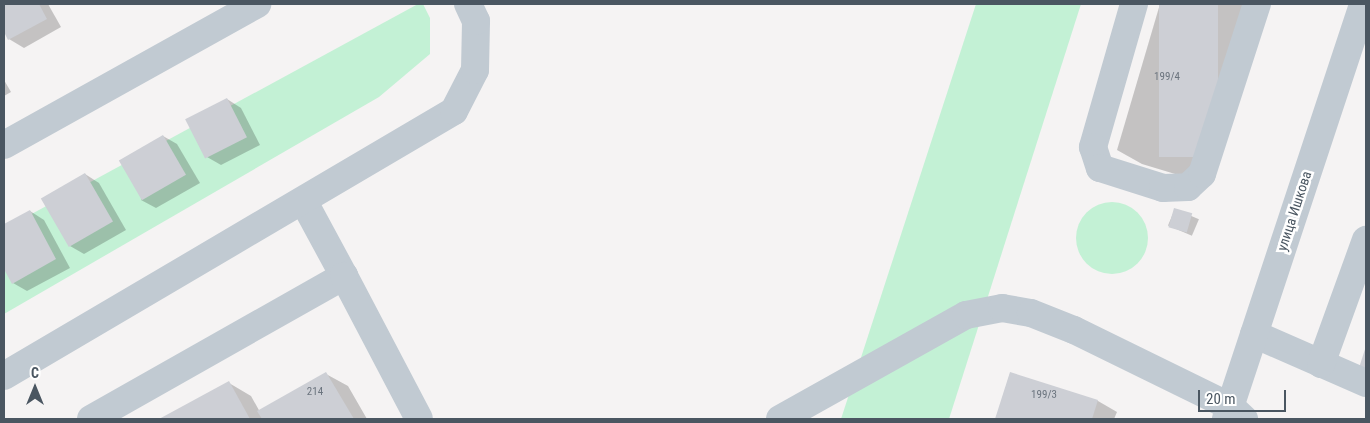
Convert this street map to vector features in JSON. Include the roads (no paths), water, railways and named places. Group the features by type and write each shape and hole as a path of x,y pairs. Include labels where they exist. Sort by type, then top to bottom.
{"street":[{"path":"4,145 257,4"},
{"path":"4,376 304,202 454,110 475,70 476,21 468,4"},
{"path":"1134,4 1093,147 1100,168 1163,188 1188,187 1202,174 1257,4"},
{"name":"улица Ишкова","path":"1234,415 1254,334 1363,4"},
{"path":"304,202 419,419"},
{"path":"1321,364 1366,240"},
{"path":"91,419 344,276"},
{"path":"780,419 966,315 1002,308 1031,313 1074,330 1234,415"},
{"path":"1254,334 1366,383"}]}
